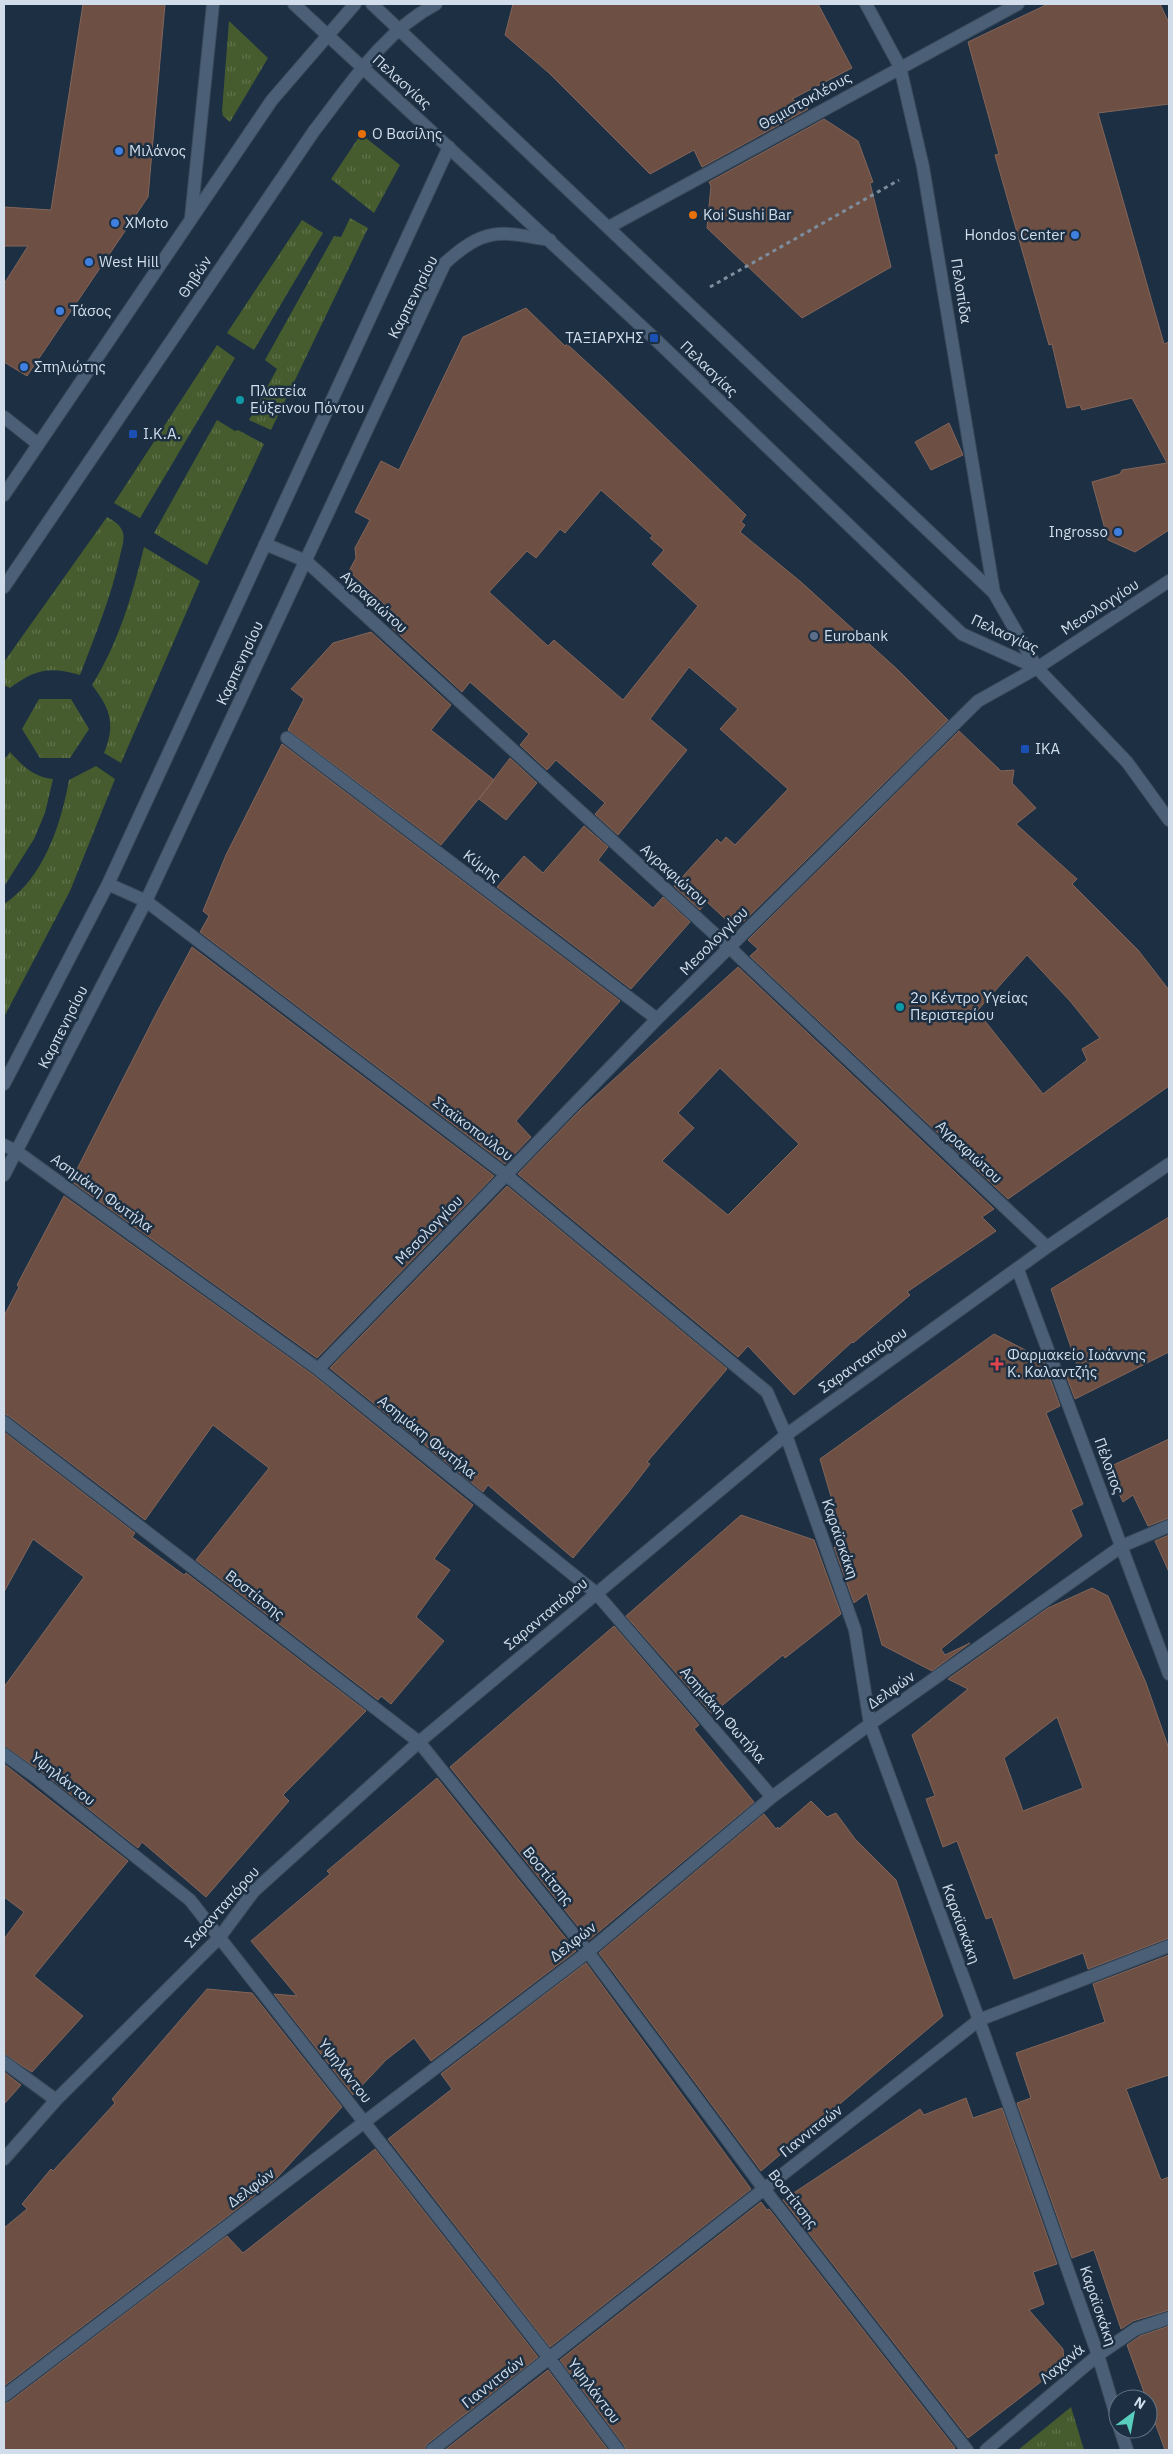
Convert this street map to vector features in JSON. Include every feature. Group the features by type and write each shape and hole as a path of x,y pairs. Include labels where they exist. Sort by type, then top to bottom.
{"street":[{"path":"190,220 213,4"},
{"name":"Πελασγίας","path":"294,4 550,240 962,634 1037,668"},
{"path":"4,495 272,100 326,34 354,4"},
{"name":"Πελασγίας","path":"372,4 994,592 1037,668"},
{"name":"Θηβών","path":"4,587 314,131 362,68 400,30 436,4"},
{"name":"Πελοπίδα","path":"866,4 900,67 923,167 994,592"},
{"name":"Θεμιστοκλέους","path":"608,227 1018,4"},
{"name":"Καρπενησίου","path":"4,1084 108,884 449,147"},
{"name":"Καρπενησίου","path":"4,1175 146,901 445,263 466,244 488,235 513,234 550,240"},
{"path":"4,417 38,444"},
{"name":"Αγραφιώτου","path":"265,544 306,561 730,948 1047,1247"},
{"name":"Μεσολογγίου","path":"318,1369 658,1019 978,701 1037,668 1169,580"},
{"path":"1037,668 1126,762 1169,820"},
{"name":"Κύμης","path":"287,738 658,1019"},
{"name":"Σταϊκοπούλου","path":"108,884 146,901 506,1174 767,1392 786,1435"},
{"name":"Ασημάκη Φωτήλα","path":"4,1145 16,1151 318,1369 596,1594 772,1797"},
{"name":"Σαρανταπόρου","path":"4,2159 56,2100 219,1938 254,1892 419,1742 786,1435 1018,1270 1047,1247 1169,1164"},
{"name":"Πέλοπος","path":"1018,1270 1169,1674"},
{"name":"Βοστίτσης","path":"4,1422 419,1742 588,1952 764,2189 967,2450"},
{"name":"Καραϊσκάκη","path":"786,1435 855,1630 870,1724 979,2020 1098,2355 1108,2389"},
{"name":"Δελφών","path":"4,2396 588,1952 772,1797 870,1724 1122,1546 1169,1526"},
{"name":"Υψηλάντου","path":"4,1754 190,1900 550,2358 618,2450"},
{"name":"Γιαννιτσών","path":"432,2450 979,2020 1169,1946"},
{"path":"4,2062 56,2100"},
{"name":"Λαχανά","path":"986,2450 1098,2355 1136,2329 1169,2318"}],"path":[{"path":"689,302 714,284 923,167"}],"green space":[{"path":"229,21 268,58 230,122 223,116 222,111"},
{"path":"361,134 400,165 374,213 331,179"},
{"path":"350,218 368,228 271,430 249,420 277,369 265,360 334,236 341,237"},
{"path":"302,220 323,233 254,350 227,333"},
{"path":"217,345 235,358 140,518 114,503"},
{"path":"217,420 235,431 238,430 264,444 207,565 154,533"},
{"path":"107,517 121,528 123,542 107,602 80,675 51,670 43,671 27,677 10,688 4,685 4,662"},
{"path":"144,547 200,581 121,763 104,753 110,733 109,717 103,701 92,685 110,652 124,618"},
{"path":"39,699 71,699 89,729 70,758 40,758 22,729"},
{"path":"10,752 34,773 53,779 45,813 34,839 5,885 4,760"},
{"path":"96,766 115,779 70,891 4,1017 4,904 18,893 40,866 61,815 69,780"},
{"path":"1071,2407 1084,2450 1018,2450"}],"building":[{"path":"83,4 165,4 148,197 27,376 4,362 4,284 28,246 4,246 4,207 51,210"},
{"path":"513,4 818,4 852,68 792,99 808,109 702,167 694,150 650,174 549,73 505,35"},
{"path":"1048,4 1160,4 1169,23 1169,104 1098,113 1164,344 1169,342 1169,530 1135,552 1108,540 1092,482 1120,474 1122,470 1167,463 1132,398 1082,410 1080,405 1067,408 1052,344 1049,345 995,155 999,154 968,42"},
{"path":"824,119 858,141 873,182 870,183 891,267 802,318 707,228 711,186 709,182"},
{"path":"526,308 565,346 567,344 607,381 746,515 741,522 745,525 740,532 801,582 898,670 948,720 736,929 707,902 700,910 674,886 717,839 721,843 726,837 735,845 788,789 720,729 738,709 689,667 650,719 687,750 618,835 595,814 605,803 556,760 547,770 520,745 529,734 470,682 462,692 390,626 403,622 349,571 356,558 355,548 370,520 355,512 381,461 399,470 463,337","holes":["601,490 653,536 650,538 664,550 652,564 698,606 623,700 554,640 548,646 489,592 527,551 536,558 560,529 565,533"]},
{"path":"949,423 963,455 931,470 915,442"},
{"path":"371,632 451,705 431,730 494,780 441,845 288,730 304,699 291,689 333,643"},
{"path":"959,731 1001,771 1014,770 1012,783 1036,808 1016,824 1077,879 1072,884 1138,950 1169,990 1169,1086 1008,1199 750,956 758,949 748,940","holes":["1027,955 1070,1001 1100,1038 1082,1049 1087,1060 1043,1094 977,1011"]},
{"path":"282,744 620,1001 516,1121 531,1137 505,1164 200,932 209,916 203,911 226,855"},
{"path":"510,758 537,783 506,820 479,799"},
{"path":"584,826 608,847 598,860 653,908 663,897 690,922 631,989 497,887 524,856 543,873"},
{"path":"192,947 494,1176 317,1358 71,1181"},
{"path":"738,967 994,1209 982,1217 996,1231 907,1292 910,1295 852,1342 794,1395 748,1346 738,1357 518,1174 581,1109","holes":["720,1068 799,1144 728,1215 662,1161 694,1128 678,1113"]},
{"path":"507,1186 727,1369 647,1462 650,1464 627,1494 573,1558 488,1485 483,1492 330,1368"},
{"path":"64,1196 313,1375 473,1505 434,1559 450,1570 416,1617 444,1641 391,1704 381,1696 378,1700 196,1560 269,1468 213,1425 145,1520 4,1414 4,1316 19,1287 17,1285"},
{"path":"1169,1217 1169,1352 1075,1399 1064,1370 1082,1380 1051,1289"},
{"path":"994,1334 1043,1359 1060,1406 1046,1413 1083,1504 1071,1510 1082,1536 941,1649 945,1655 970,1643 932,1671 882,1645 867,1593 854,1603 834,1547 847,1551 820,1459"},
{"path":"4,1432 135,1533 132,1537 184,1575 186,1573 366,1711 283,1795 289,1801 206,1897 142,1842 138,1848 41,1771 4,1746 4,1687 84,1577 33,1539 4,1592"},
{"path":"1169,1439 1169,1518 1148,1526 1133,1495 1123,1502 1107,1468"},
{"path":"741,1515 814,1540 841,1614 785,1658 783,1655 712,1714 626,1616"},
{"path":"1169,1535 1169,1572 1155,1541"},
{"path":"1092,1588 1108,1596 1146,1683 1169,1749 1169,1938 1088,1969 1083,1953 1014,1979 992,1917 986,1919 957,1841 943,1847 926,1799 935,1796 912,1735 968,1689 948,1679 1048,1608","holes":["1057,1717 1083,1788 1023,1811 1004,1758"]},
{"path":"614,1626 699,1725 694,1729 754,1802 589,1940 450,1767"},
{"path":"4,1764 128,1861 34,1976 83,2016 32,2072 4,2054 4,1939 24,1912 4,1897"},
{"path":"437,1778 576,1951 431,2061 414,2038 386,2060 353,2095 274,1994 297,1996 251,1941 330,1874 327,1871"},
{"path":"811,1801 827,1817 836,1813 855,1839 896,1880 943,2016 761,2171 599,1953 764,1814 776,1829 778,1827 779,1829"},
{"path":"1169,1955 1169,2075 1126,2089 1161,2180 1169,2177 1169,2310 1133,2321 1121,2329 1094,2250 1072,2258 1017,2103 1031,2098 1016,2053 1105,2022 1093,1984"},
{"path":"586,1963 751,2189 550,2347 388,2139 452,2089 441,2074"},
{"path":"207,1989 252,1993 342,2107 275,2180 4,2386 4,2228 27,2209 22,2204 51,2169 53,2171 115,2103 112,2099"},
{"path":"4,2072 21,2085 4,2104"},
{"path":"966,2098 973,2118 1002,2108 1057,2264 1033,2272 1044,2304 1029,2310 1063,2349 1064,2364 968,2438 783,2200 920,2109 924,2115"},
{"path":"375,2149 538,2357 427,2444 424,2450 4,2450 4,2404 227,2236 243,2253"},
{"path":"761,2202 767,2210 769,2209 955,2448 953,2450 626,2450 560,2360"},
{"path":"1169,2326 1169,2450 1165,2450 1158,2431 1158,2389 1143,2389 1127,2345 1140,2336"},
{"path":"548,2370 608,2450 445,2450"}],"place":[{"name":"Ο Βασίλης","path":"362,134"},
{"name":"Μιλάνος","path":"119,151"},
{"name":"Koi Sushi Bar","path":"693,215"},
{"name":"XMoto","path":"115,223"},
{"name":"Hondos Center","path":"1075,235"},
{"name":"West Hill","path":"89,262"},
{"name":"Τάσος","path":"60,311"},
{"name":"ΤΑΞΙΑΡΧΗΣ","path":"654,338"},
{"name":"Σπηλιώτης","path":"24,367"},
{"name":"Πλατεία Εύξεινου Πόντου","path":"240,400"},
{"name":"Ι.Κ.Α.","path":"133,434"},
{"name":"Ingrosso","path":"1118,532"},
{"name":"Eurobank","path":"814,636"},
{"name":"ΙΚΑ","path":"1025,749"},
{"name":"2ο Κέντρο Υγείας Περιστερίου","path":"900,1007"},
{"name":"Φαρμακείο Ιωάννης Κ. Καλαντζής","path":"997,1364"}]}
